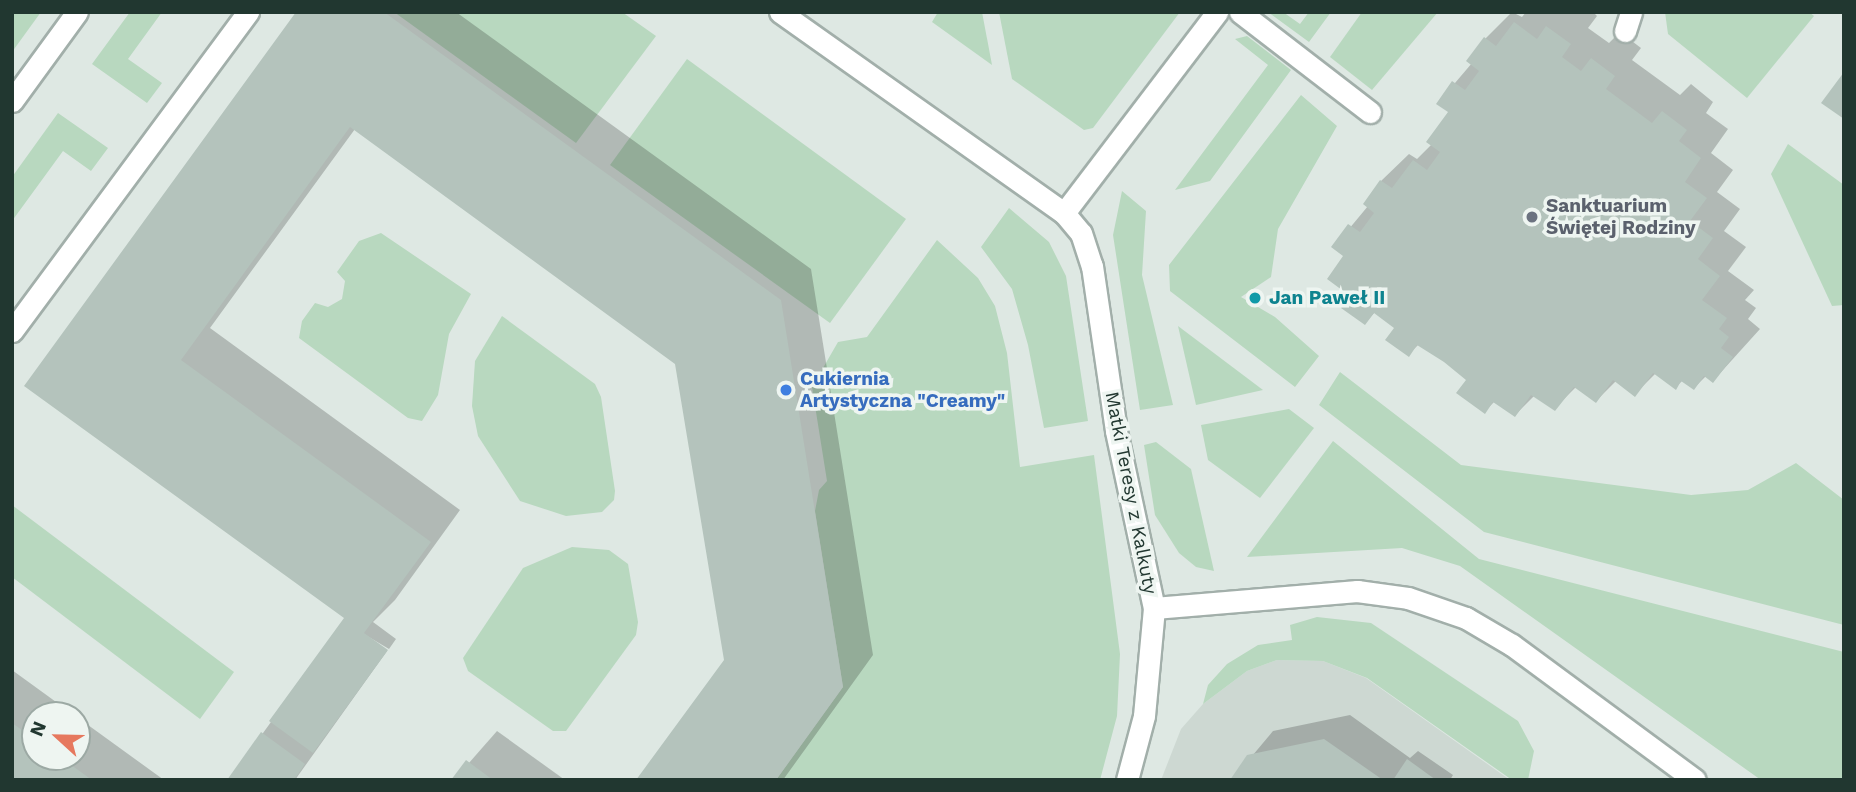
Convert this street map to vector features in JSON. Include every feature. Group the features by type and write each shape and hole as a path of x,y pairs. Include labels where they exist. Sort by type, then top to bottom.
{"street":[{"path":"12,101 77,12"},
{"path":"12,331 248,12"},
{"name":"Matki Teresy z Kalkuty","path":"780,12 1064,213 1081,233 1092,266 1116,431 1153,608 1144,716 1127,780"},
{"path":"1064,213 1217,12"},
{"path":"1240,12 1370,112"},
{"path":"1153,608 1357,591 1408,598 1466,618 1511,645 1695,780"}],"shaded area":[{"path":"1277,660 1323,661 1366,678 1510,780 1161,780 1181,729 1203,704 1247,671"}],"green space":[{"path":"12,12 41,12 12,52"},
{"path":"130,12 162,12 128,59 162,83 147,103 92,64"},
{"path":"394,12 622,12 656,36 576,143"},
{"path":"938,12 982,12 992,65 932,22"},
{"path":"999,12 1180,12 1093,128 1084,130 1012,79"},
{"path":"1268,12 1283,12 1300,24 1309,12 1331,12 1309,42"},
{"path":"1362,12 1438,12 1372,90 1330,57"},
{"path":"1665,12 1809,12 1814,16 1747,98 1668,34"},
{"path":"1247,36 1291,70 1210,181 1175,190 1268,65 1235,39"},
{"path":"687,59 906,219 830,323 610,165"},
{"path":"1301,95 1337,126 1278,229 1271,277 1241,297 1275,317 1319,356 1295,387 1170,291 1169,265"},
{"path":"58,113 108,148 91,171 63,151 12,221 12,177"},
{"path":"1788,144 1844,185 1844,305 1832,306 1771,174"},
{"path":"1122,191 1146,211 1142,275 1173,405 1140,410 1113,235"},
{"path":"1009,208 1049,242 1066,276 1088,421 1044,428 1028,345 1012,289 981,247"},
{"path":"381,233 471,294 449,334 438,395 422,421 408,418 299,338 302,321 315,303 328,307 342,299 345,281 337,272 359,241"},
{"path":"937,240 978,278 995,306 1007,353 1020,467 1094,455 1120,654 1117,716 1100,780 776,780 843,687 815,511 819,490 827,481 812,387 838,342 867,337"},
{"path":"502,316 595,384 601,397 615,491 614,500 602,512 566,516 520,501 478,436 472,406 475,361"},
{"path":"1178,326 1263,390 1196,405"},
{"path":"1340,372 1461,465 1691,495 1748,490 1796,463 1844,500 1844,625 1484,532 1319,405"},
{"path":"1289,409 1314,428 1260,498 1208,460 1201,425"},
{"path":"1333,441 1479,559 1844,652 1844,780 1761,780 1460,566 1402,548 1247,557"},
{"path":"1156,442 1191,469 1214,571 1196,567 1179,553 1155,515 1144,445"},
{"path":"12,505 234,672 200,719 12,577"},
{"path":"572,547 609,550 628,564 638,622 636,635 566,731 553,731 468,671 463,658 523,568"},
{"path":"1317,617 1371,623 1518,721 1534,751 1528,780 1512,780 1367,678 1323,661 1277,660 1247,671 1203,704 1208,685 1227,664 1258,645 1292,640 1290,625"}],"building":[{"path":"296,12 384,12 781,300 843,687 776,780 636,780 724,660 675,364 350,127 181,360 431,542 364,633 388,650 313,753 269,721 344,618 24,386"},
{"name":"Sanktuarium Świętej Rodziny","path":"1514,22 1537,39 1546,26 1571,44 1562,57 1581,71 1591,58 1615,76 1606,89 1652,123 1662,111 1687,130 1679,141 1701,158 1685,182 1707,198 1690,221 1713,238 1698,259 1720,276 1702,300 1727,318 1719,329 1729,337 1721,348 1733,357 1713,383 1704,376 1694,390 1681,381 1676,390 1653,373 1635,397 1613,380 1596,403 1574,387 1555,411 1531,395 1515,417 1493,402 1485,414 1456,393 1466,380 1444,362 1417,345 1409,357 1385,340 1394,328 1374,313 1365,325 1341,308 1350,296 1327,279 1343,256 1331,247 1348,224 1360,232 1374,213 1363,204 1380,180 1392,188 1413,160 1427,170 1440,152 1426,142 1448,112 1436,104 1452,81 1465,90 1479,71 1466,61 1484,37 1496,46"},
{"path":"1844,72 1844,119 1821,103"},
{"path":"12,723 21,729 21,771 79,771 92,780 12,780"},
{"path":"261,732 305,764 294,780 227,780"},
{"path":"1324,739 1383,780 1230,780 1247,755"},
{"path":"1407,759 1436,780 1393,780"},
{"path":"466,760 493,780 451,780"}],"place":[{"name":"Sanktuarium Świętej Rodziny","path":"1532,217"},
{"name":"Jan Paweł II","path":"1255,298"},
{"name":"Cukiernia Artystyczna \"Creamy\"","path":"786,390"}]}
